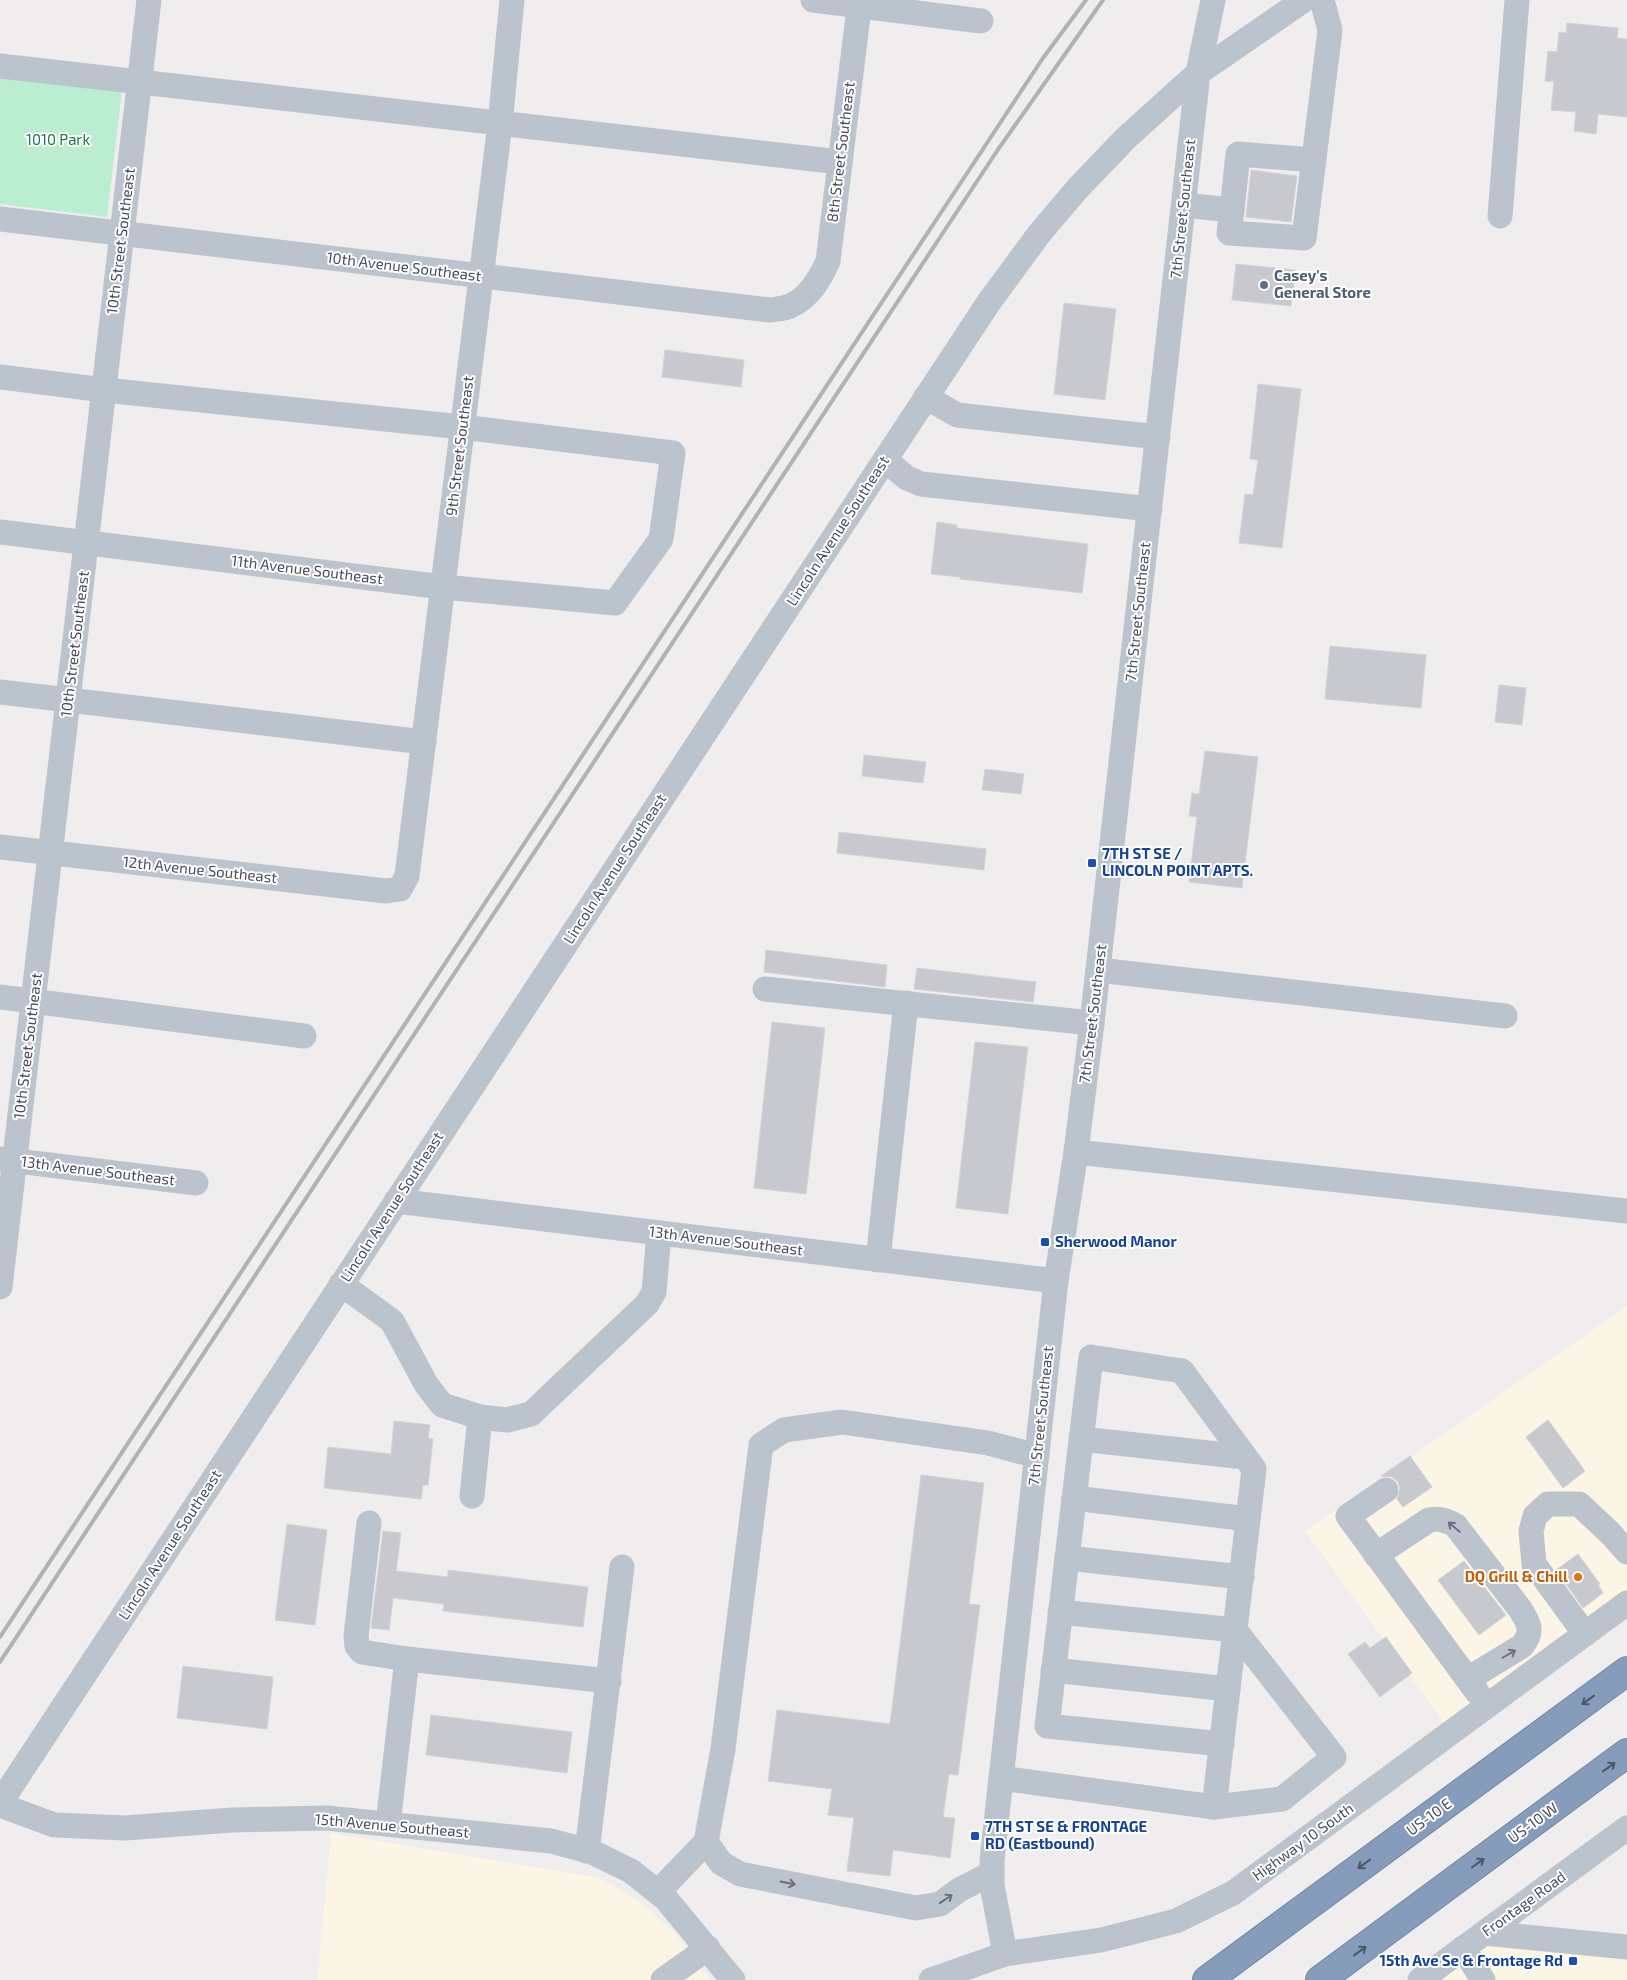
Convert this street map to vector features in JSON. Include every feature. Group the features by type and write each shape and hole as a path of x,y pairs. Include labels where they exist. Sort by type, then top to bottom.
{"highway":[{"name":"US-10 E","path":"1207,1980 1627,1671"},
{"name":"US-10 W","path":"1320,1980 1627,1753"}],"street":[{"name":"10th Street Southeast","path":"0,1287 7,1160 33,1001 149,0"},
{"name":"9th Street Southeast","path":"400,889 407,876 424,742 500,124 512,0"},
{"path":"813,0 860,3 981,20"},
{"name":"7th Street Southeast","path":"1197,0 1198,73"},
{"name":"7th Street Southeast","path":"1005,1954 992,1885 992,1860 1056,1281 1076,1152 1092,1023 1198,73 1213,0"},
{"name":"Lincoln Avenue Southeast","path":"0,1804 989,302 1039,234 1078,188 1126,138 1198,73 1304,0"},
{"path":"1314,160 1238,154 1229,233 1304,238 1314,160 1330,30 1322,0"},
{"path":"1500,216 1517,0"},
{"name":"8th Street Southeast","path":"804,296 820,281 828,261 860,3"},
{"path":"0,66 840,162"},
{"path":"1184,204 1232,210"},
{"name":"10th Avenue Southeast","path":"0,219 770,310 790,306 804,296"},
{"path":"0,377 104,390 462,427"},
{"path":"926,398 957,415 1158,436"},
{"name":"11th Avenue Southeast","path":"0,532 443,587 615,603 662,539 673,453 462,427"},
{"path":"885,460 907,478 921,484 1150,509"},
{"path":"0,692 424,742"},
{"name":"12th Avenue Southeast","path":"0,847 386,891 400,889"},
{"path":"1098,970 1505,1016"},
{"path":"765,989 1092,1023"},
{"path":"0,997 304,1036"},
{"path":"878,1260 906,1003"},
{"path":"1076,1152 1627,1211"},
{"name":"13th Avenue Southeast","path":"7,1160 196,1183"},
{"name":"13th Avenue Southeast","path":"396,1201 1056,1281"},
{"path":"341,1284 392,1321 426,1384 442,1404 480,1417 507,1420 531,1414 647,1304 654,1292 659,1233"},
{"path":"1214,1807 1222,1744 1235,1630 1242,1577 1254,1469 1182,1371 1091,1357 1046,1726 1222,1744"},
{"path":"472,1496 480,1417"},
{"path":"658,1892 706,1842 723,1749 761,1445 784,1430 842,1422 988,1443 1037,1456"},
{"path":"1081,1439 1245,1457"},
{"path":"1386,1490 1348,1516 1488,1706"},
{"path":"1074,1498 1248,1519"},
{"path":"1585,1634 1534,1564 1531,1532 1535,1516 1548,1504 1579,1504 1627,1552"},
{"path":"1376,1555 1429,1520 1438,1519 1449,1522 1456,1526 1520,1609 1529,1623 1527,1640 1522,1646 1468,1679"},
{"path":"370,1523 356,1636 357,1646 362,1652 407,1659 609,1681"},
{"path":"1066,1558 1242,1577"},
{"path":"587,1851 622,1568"},
{"name":"Highway 10 South","path":"931,1980 1005,1954 1101,1940 1176,1921 1234,1893 1627,1603"},
{"path":"1001,1778 1214,1807 1282,1799 1334,1757 1235,1630 1060,1612"},
{"path":"388,1824 407,1659"},
{"path":"1053,1670 1228,1689"},
{"name":"15th Avenue Southeast","path":"0,1804 54,1825 125,1828 232,1820 327,1818 551,1841 587,1851 631,1871 666,1899 733,1980"},
{"name":"Frontage Road","path":"1420,1980 1627,1828"},
{"path":"706,1842 721,1863 740,1874 916,1908 940,1904 959,1890 992,1873"},
{"path":"1484,1933 1627,1947"},
{"path":"663,1980 708,1948"},
{"path":"1463,1948 1483,1980"}],"shaded area":[{"path":"1627,1306 1627,1593 1447,1727 1305,1531"},
{"path":"331,1833 600,1878 641,1903 675,1933 710,1980 317,1980"},
{"path":"1483,1943 1627,1957 1627,1980 1431,1980"}],"green space":[{"name":"1010 Park","path":"0,75 122,90 107,217 0,204"}],"building":[{"path":"1567,23 1618,28 1617,38 1627,39 1627,117 1598,114 1596,134 1574,131 1576,112 1551,110 1554,82 1545,81 1548,51 1557,52 1559,32 1566,33"},
{"path":"1251,170 1297,176 1291,222 1246,217"},
{"name":"Casey's General Store","path":"1236,264 1295,270 1291,306 1232,300"},
{"path":"1064,303 1116,309 1105,400 1054,394"},
{"path":"665,350 744,360 741,387 662,377"},
{"path":"1258,384 1301,389 1282,548 1239,543 1245,494 1253,495 1258,460 1250,459"},
{"path":"937,522 957,525 957,528 1088,544 1082,593 931,574"},
{"path":"1330,646 1426,655 1421,708 1325,699"},
{"path":"1499,685 1526,688 1522,725 1495,722"},
{"path":"1205,751 1258,757 1242,888 1189,882 1197,817 1189,816 1192,793 1199,794"},
{"path":"864,755 926,762 923,783 862,776"},
{"path":"985,769 1024,774 1021,794 982,790"},
{"path":"839,832 986,849 984,870 837,853"},
{"path":"766,950 887,965 885,987 764,972"},
{"path":"917,968 1036,982 1033,1002 914,989"},
{"path":"772,1022 825,1028 806,1194 754,1188"},
{"path":"975,1042 1028,1047 1008,1214 956,1208"},
{"path":"1548,1420 1585,1471 1563,1488 1526,1437"},
{"path":"394,1421 430,1425 428,1438 433,1439 428,1485 423,1485 421,1499 324,1488 328,1447 391,1454"},
{"path":"1410,1456 1432,1487 1403,1507 1397,1499 1400,1489 1398,1482 1392,1477 1381,1476"},
{"path":"921,1475 984,1483 969,1604 980,1605 958,1775 949,1774 943,1817 955,1818 950,1858 893,1850 890,1876 847,1871 854,1818 828,1815 832,1789 768,1781 777,1710 890,1724"},
{"path":"287,1524 327,1530 315,1625 275,1620"},
{"path":"383,1531 401,1533 396,1571 448,1577 448,1570 588,1587 583,1627 443,1611 444,1604 393,1598 389,1630 371,1628"},
{"name":"DQ Grill & Chill","path":"1578,1554 1600,1584 1598,1585 1603,1593 1583,1608 1556,1570"},
{"path":"1464,1561 1506,1615 1479,1635 1438,1580"},
{"path":"1386,1637 1412,1673 1380,1697 1348,1654 1365,1642 1370,1648"},
{"path":"183,1666 273,1677 267,1729 177,1718"},
{"path":"431,1715 572,1732 567,1773 426,1755"}],"railway":[{"path":"0,1637 1043,58 1086,0"},
{"path":"0,1662 997,151 1103,0"}],"place":[{"name":"Casey's General Store","path":"1264,285"},
{"name":"7TH ST SE / LINCOLN POINT APTS.","path":"1092,863"},
{"name":"Sherwood Manor","path":"1045,1242"},
{"name":"DQ Grill & Chill","path":"1578,1577"},
{"name":"7TH ST SE & FRONTAGE RD (Eastbound)","path":"975,1836"},
{"name":"15th Ave Se & Frontage Rd","path":"1573,1961"}]}
